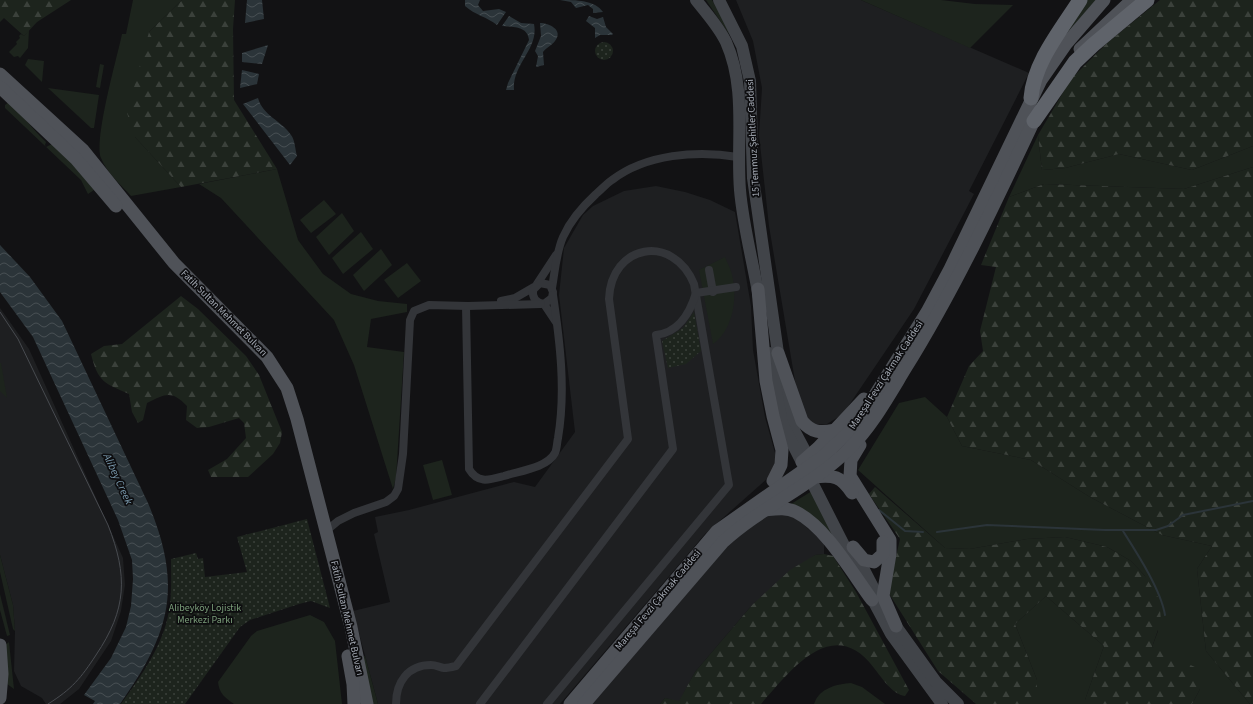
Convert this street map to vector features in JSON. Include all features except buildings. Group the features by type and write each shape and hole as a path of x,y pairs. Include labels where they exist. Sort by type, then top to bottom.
{"highway":[{"path":"1032,98 1032,86 1046,54 1080,0"},
{"path":"1034,121 1075,62 1092,45 1147,0"}],"main road":[{"name":"15 Temmuz Şehitler Caddesi","path":"696,0 721,34 739,86 738,157 742,211 781,403"},
{"name":"15 Temmuz Şehitler Caddesi","path":"719,0 742,46 750,81 754,178 778,352 781,403"},
{"name":"Mareşal Fevzi Çakmak Caddesi","path":"570,704 713,535 733,519 832,449 862,415 899,358 944,281 1032,98 1054,60 1104,0"},
{"name":"Mareşal Fevzi Çakmak Caddesi","path":"584,704 717,548 733,533 763,510 814,477 849,449 873,420 925,337 958,278 1045,100 1072,59 1087,40 1132,0"},
{"name":"Fatih Sultan Mehmet Bulvarı","path":"0,74 90,157 135,217 174,263 255,344 278,372 293,404 351,627 367,704"},
{"path":"4,91 17,96 39,114 49,118"},
{"name":"Fatih Sultan Mehmet Bulvarı","path":"4,91 76,159 162,261 249,348 271,376 290,421 343,629 352,679 354,704"},
{"path":"758,289 765,374 773,416 782,450 781,465 773,481"},
{"path":"778,352 802,421 808,427 817,432 835,430"},
{"path":"733,519 742,508 773,481 804,460 835,430 860,404 899,358"},
{"path":"781,403 787,435 833,516 859,556 869,562 877,561 881,557 884,546 845,482 831,476 814,477"},
{"path":"873,420 870,431 851,460 849,472 855,486 890,540 890,554 883,596 896,626"},
{"path":"763,510 789,510 802,516 819,530 840,554 872,600"},
{"path":"833,516 872,600 891,634 942,704"},
{"path":"853,547 882,605 896,626 936,682 958,704"},
{"path":"0,645 2,674 0,698"}],"street":[{"path":"558,325 542,304 533,297 536,285 558,251 571,223 585,204 612,179 636,166 664,157 716,153 738,157"},
{"path":"326,531 338,521 354,513 386,502 394,496 398,489 403,454 406,373 411,316 420,307 429,305 466,306 542,304 550,301 553,292 558,251"},
{"path":"396,704 398,685 404,676 412,669 422,665 434,664 444,668 456,666 628,439 609,299 609,286 614,274 622,263 632,256 645,252 658,251 670,255 681,262 689,272 696,293 728,485 547,704"},
{"path":"709,270 713,292"},
{"path":"466,306 469,469 473,476 480,479 491,480 548,461 556,452 562,396 558,325 553,292 544,282 536,285 515,298 487,305"},
{"path":"696,293 713,292 736,287"},
{"path":"480,704 673,449 656,335 670,331 684,319 692,306 696,293"}],"shaded area":[{"path":"736,0 861,0 1029,73 969,191 974,194 914,309 843,414 827,424 812,425 806,419 798,399 769,226 759,135 762,88 753,41"},
{"path":"656,186 685,192 710,200 735,212 751,306 753,350 765,417 777,460 769,477 705,534 560,704 378,704 353,611 390,602 374,534 378,532 375,517 409,510 514,482 535,487 575,432 559,295 564,248 583,215 593,206 624,191"},
{"path":"0,308 29,349 123,558 125,585 121,611 111,641 79,689 60,704 46,704 42,698 21,686 14,671 15,631 13,605 0,555"},
{"path":"792,514 824,543 824,554 815,555 753,604 695,672 679,702 665,698 660,704 592,704 732,541 766,516"}],"green space":[{"path":"0,0 71,0 37,22 24,36 4,18 0,22"},
{"path":"133,0 182,0 149,32 135,137 181,187 131,196 107,169 101,158 100,148 103,116 107,98 122,34 126,34"},
{"path":"182,0 235,0 233,29 234,100 277,169 181,187 135,137 127,113 149,32"},
{"path":"706,0 712,0 731,33 729,34"},
{"path":"861,0 941,0 975,4 1013,5 970,48"},
{"path":"1086,0 1096,0 1060,41"},
{"path":"1160,0 1253,0 1253,146 1192,170 1119,154 1065,168 1042,170 1038,135 1071,79 1107,43"},
{"path":"29,30 28,48 20,58 18,56 14,57 9,52 17,44 16,42 20,38 19,36 21,34 24,36"},
{"path":"600,42 608,42 613,47 611,58 608,60 600,60 595,55 595,47"},
{"path":"28,59 44,61 42,82 25,65"},
{"path":"100,64 104,65 100,88 96,87"},
{"path":"48,88 99,95 94,128 91,128"},
{"path":"9,102 46,142 46,147 5,108 5,105"},
{"path":"1038,135 1042,170 1065,168 1119,154 1192,170 1253,146 1253,167 1184,189 1044,184 1009,197"},
{"path":"52,144 64,154 94,190 88,194 81,180 46,147"},
{"path":"1253,167 1253,704 1250,704 1206,651 1197,569 1212,546 1162,535 1090,497 1031,460 962,446 947,417 969,366 983,351 980,331 996,267 981,265 1009,197 1044,184 1184,189"},
{"path":"277,169 298,240 323,274 351,294 378,301 407,304 407,312 371,319 367,347 404,352 396,478 393,489 354,365 334,320 221,198 199,184"},
{"path":"324,200 336,214 311,233 300,220"},
{"path":"342,213 354,231 329,255 316,237"},
{"path":"361,232 373,249 343,274 332,258"},
{"path":"381,249 392,265 364,291 353,275"},
{"path":"725,257 731,270 734,284 734,303 725,331 713,344 699,270"},
{"path":"407,263 421,281 398,298 384,280"},
{"path":"181,296 198,309 246,356 259,375 282,432 280,443 273,454 248,477 211,477 208,470 227,459 246,438 244,423 239,418 209,427 197,428 186,420 187,406 177,398 168,395 159,397 147,403 143,420 138,423 132,412 129,394 108,384 96,371 91,354 104,346 122,344"},
{"path":"694,312 701,351 686,364 668,368 662,341 683,328"},
{"path":"1,363 7,398 0,391"},
{"path":"925,397 947,417 962,446 1031,460 1090,497 1162,535 1212,546 1197,569 1206,651 1250,704 1192,704 1200,689 1152,647 1158,631 1145,576 1131,561 1107,547 1065,537 1027,539 970,549 945,548 858,470 899,403"},
{"path":"442,460 452,495 433,500 423,465"},
{"path":"875,487 945,548 970,549 1027,539 1065,537 1107,547 1131,561 1145,576 1159,599 1161,621 1152,647 1197,668 1200,689 1192,704 1085,704 1085,700 1104,646 1046,596 1015,624 1037,680 1037,704 976,704 938,671 888,592 900,539 869,494"},
{"path":"812,491 848,561 791,504"},
{"name":"Alibeyköy Lojistik Merkezi Parkı","path":"307,519 330,608 311,601 250,620 240,627 185,704 121,704 150,660 162,636 170,605 171,559 196,553 198,559 203,558 205,577 247,572 237,537"},
{"path":"824,554 833,556 856,592 909,690 905,696 900,695 892,689 859,652 843,646 828,647 813,653 785,677 761,704 660,704 665,698 679,701 695,672 753,604 790,570 815,555"},
{"path":"0,555 13,605 15,631 13,629 0,572"},
{"path":"0,594 10,635 7,636 0,610"},
{"path":"1046,596 1104,646 1085,700 1085,704 1037,704 1037,680 1015,624"},
{"path":"310,615 324,622 335,641 342,704 234,704 225,697 221,692 218,682 251,636 257,631"},
{"path":"9,642 14,689 7,684 5,645"},
{"path":"365,656 378,704 373,704 361,657"},
{"path":"851,683 862,687 885,704 814,704 820,694 829,688 840,684"}],"water":[{"path":"247,0 262,0 264,19 245,23"},
{"path":"465,0 480,0 478,5 483,11 499,9 506,12 497,25 465,6"},
{"path":"560,0 590,3 600,8 603,12 593,13 593,9 588,5 576,8 571,2"},
{"path":"509,16 521,23 534,24 533,41 517,72 514,81 514,90 506,90 529,40 528,35 523,30 515,27 502,26"},
{"path":"589,16 597,19 603,17 606,27 613,34 600,35 595,38 595,28 586,21"},
{"path":"540,23 551,26 557,30 558,34 555,41 543,52 544,65 536,67 538,56 535,51 541,36"},
{"path":"268,45 262,64 242,62 242,53"},
{"path":"242,70 259,74 257,84 240,88"},
{"path":"258,98 260,104 268,114 282,125 292,137 297,156 290,165 243,104"},
{"name":"Alibey Creek","path":"0,245 30,277 62,321 148,503 159,533 166,559 168,584 166,608 160,631 151,654 120,704 93,704 95,701 84,695 111,658 126,627 131,606 133,579 132,560 118,520 33,337 0,292"}],"waterway":[{"path":"937,532 987,525 1105,530 1156,530 1168,526 1183,515 1253,501"},
{"path":"879,510 905,531 923,532"},
{"path":"1123,531 1154,583 1163,605 1165,615"}],"tram line":[{"path":"0,312 18,339 108,525 119,560 121,576 119,607 106,638 81,677 64,693 48,704"}]}
